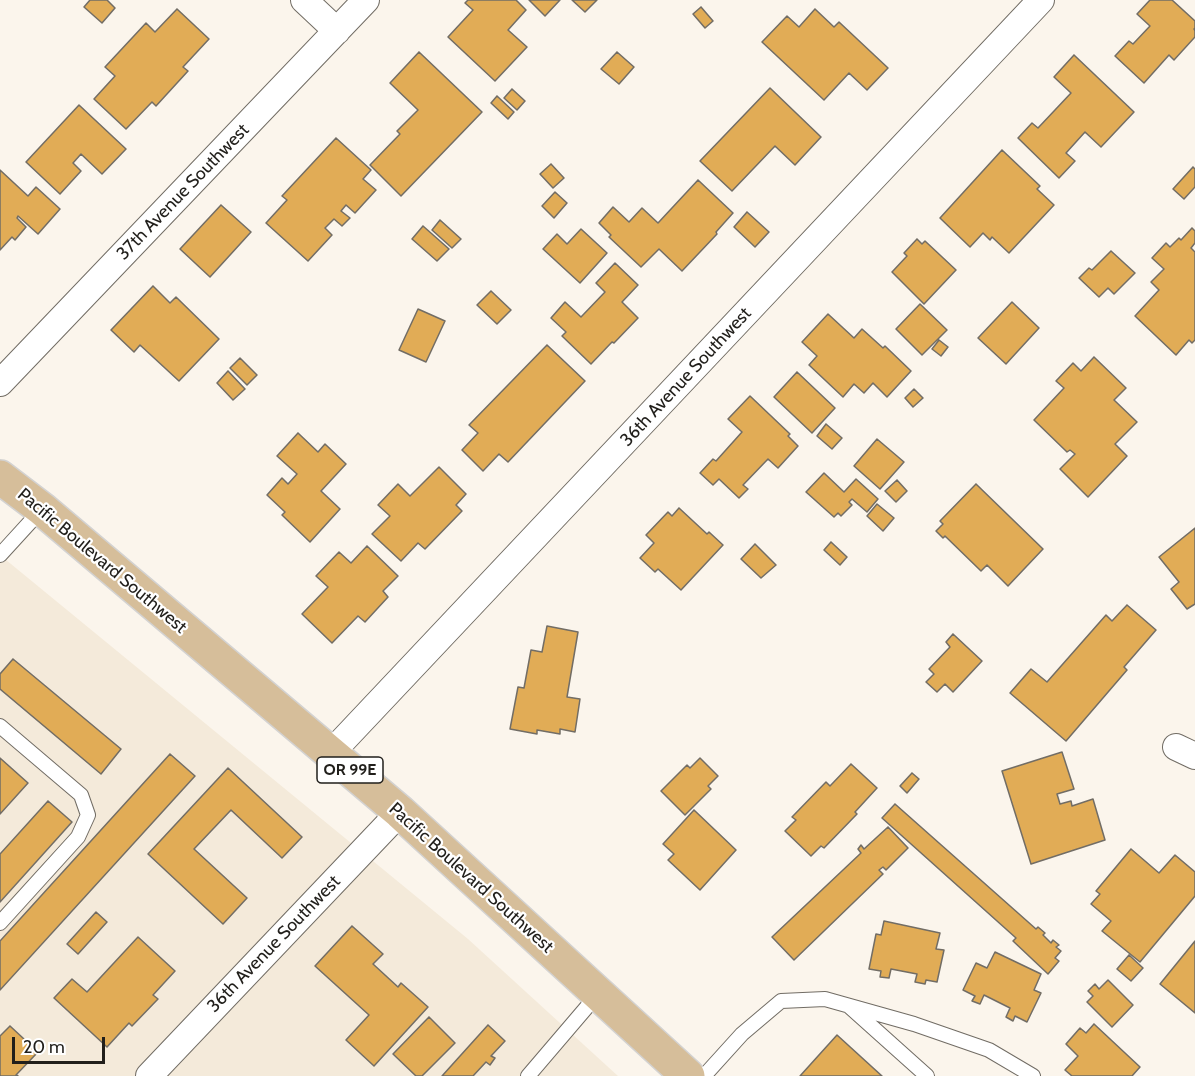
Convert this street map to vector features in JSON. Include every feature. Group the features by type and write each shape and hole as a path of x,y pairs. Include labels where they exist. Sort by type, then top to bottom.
{"main road":[{"name":"Pacific Boulevard Southwest","path":"0,477 42,509 400,812 688,1076"}],"street":[{"path":"304,0 337,31"},
{"name":"37th Avenue Southwest","path":"0,383 366,0"},
{"name":"36th Avenue Southwest","path":"331,753 1041,0"},
{"name":"36th Avenue Southwest","path":"149,1076 400,812"}],"lane":[{"path":"0,555 42,509"},
{"path":"0,726 81,795 88,815 78,837 0,924"},
{"path":"528,1076 598,994"},
{"path":"704,1076 742,1034 781,1001 825,999 914,1024 989,1050 1033,1076"},
{"path":"848,1005 927,1076"}],"shaded area":[{"path":"0,555 468,939 618,1076 0,1076"}],"building":[{"path":"90,0 107,0 115,8 102,23 84,7"},
{"path":"468,0 516,0 526,10 508,30 527,47 495,81 448,37 473,10 465,3"},
{"path":"529,0 560,0 545,16"},
{"path":"572,0 597,0 585,12"},
{"path":"1150,0 1172,0 1195,21 1195,37 1174,60 1169,55 1144,83 1115,56 1129,41 1133,44 1150,26 1137,14"},
{"path":"701,7 713,21 705,28 693,14"},
{"path":"177,9 209,39 183,67 188,71 156,106 152,102 126,129 94,99 115,76 105,67 146,23 155,32"},
{"path":"815,9 834,27 839,22 888,68 867,90 849,73 824,100 762,42 787,16 799,27"},
{"path":"419,52 482,112 401,196 370,165 400,134 397,131 418,110 390,83"},
{"path":"617,52 634,67 619,84 601,69"},
{"path":"1074,55 1134,112 1101,147 1085,132 1066,153 1075,161 1059,178 1018,138 1032,123 1038,128 1071,93 1054,77"},
{"path":"770,88 821,137 795,165 775,146 732,191 700,161"},
{"path":"512,89 525,101 517,110 504,98"},
{"path":"497,96 514,112 508,119 491,103"},
{"path":"79,105 126,149 102,174 81,154 73,163 81,171 60,194 26,162"},
{"path":"336,138 371,170 363,179 376,190 355,213 346,205 341,211 350,218 342,226 334,219 325,228 332,235 308,261 266,223 287,200 282,196"},
{"path":"1002,150 1040,186 1037,189 1054,205 1009,253 992,237 990,240 983,233 970,247 940,218"},
{"path":"551,164 564,178 553,188 540,174"},
{"path":"1193,167 1195,187 1184,199 1173,189"},
{"path":"0,170 28,196 36,187 60,209 38,234 18,216 17,218 26,227 15,240 12,237 0,250"},
{"path":"698,180 733,213 716,232 717,234 682,271 659,249 641,267 609,237 611,235 599,223 613,207 629,222 642,208 658,223"},
{"path":"555,192 567,203 554,218 542,206"},
{"path":"221,205 251,232 210,277 180,249"},
{"path":"747,212 769,232 755,247 734,227"},
{"path":"440,220 461,239 452,248 432,230"},
{"path":"423,226 449,249 437,261 412,239"},
{"path":"1192,228 1195,231 1195,243 1191,248 1195,252 1195,340 1192,343 1189,340 1176,355 1135,316 1159,290 1151,282 1164,269 1152,258 1166,243 1170,247 1179,238 1181,240"},
{"path":"581,229 607,253 580,283 543,249 557,234 567,244"},
{"path":"917,239 922,244 925,241 956,270 924,304 892,272 907,256 904,253"},
{"path":"1111,251 1135,273 1114,294 1108,288 1099,297 1079,278 1089,268 1092,270"},
{"path":"615,263 638,285 622,302 638,318 591,364 562,336 566,332 551,318 565,302 581,317 605,292 596,283"},
{"path":"153,286 170,303 176,297 219,339 179,381 140,345 134,352 111,330"},
{"path":"491,291 511,310 497,324 477,305"},
{"path":"1012,302 1039,328 1006,364 978,338"},
{"path":"920,304 947,330 922,355 896,329"},
{"path":"418,309 445,321 426,362 399,350"},
{"path":"828,314 854,338 862,329 883,348 885,346 911,371 887,397 873,383 864,393 854,384 843,397 809,365 817,356 802,342"},
{"path":"939,340 948,347 941,356 932,349"},
{"path":"547,345 585,381 508,462 499,454 483,471 462,450 478,433 469,425"},
{"path":"1094,357 1126,388 1114,400 1137,422 1115,444 1127,456 1088,497 1060,469 1075,454 1070,450 1067,452 1034,420 1064,388 1056,381 1073,363 1081,371"},
{"path":"240,358 257,375 247,385 230,368"},
{"path":"228,371 245,389 233,400 217,383"},
{"path":"797,372 835,408 812,433 774,397"},
{"path":"914,389 923,398 913,407 905,398"},
{"path":"750,396 790,434 788,436 798,446 778,468 768,459 743,485 748,489 739,498 719,479 713,485 700,473 713,459 716,461 742,432 728,419"},
{"path":"826,424 842,438 832,449 817,436"},
{"path":"298,433 318,452 325,444 346,464 321,491 340,509 310,542 282,515 285,512 267,495 282,478 288,484 297,474 277,456"},
{"path":"877,439 904,462 880,489 854,466"},
{"path":"439,467 466,494 456,505 462,511 425,549 418,543 401,561 372,534 390,516 378,505 398,484 410,496"},
{"path":"824,473 844,492 856,479 878,499 867,512 852,499 849,502 852,505 841,516 838,513 834,517 806,492"},
{"path":"897,480 907,491 896,502 885,491"},
{"path":"976,484 1043,549 1008,586 987,565 981,571 945,536 943,538 936,531 943,524 940,521"},
{"path":"877,504 894,518 883,531 867,516"},
{"path":"679,508 707,534 709,532 723,545 681,590 658,569 655,572 640,558 654,543 646,535 668,512 672,516"},
{"path":"1195,528 1195,604 1187,609 1171,589 1179,582 1159,557"},
{"path":"831,542 847,557 840,565 824,550"},
{"path":"755,544 776,565 761,578 741,559"},
{"path":"367,546 398,576 383,591 388,597 365,622 358,616 332,643 302,614 328,587 316,576 339,552 351,563"},
{"path":"1127,605 1156,630 1124,667 1127,670 1066,741 1010,693 1031,669 1047,682 1106,615 1112,621"},
{"path":"547,626 578,632 567,697 580,699 575,732 560,729 560,734 537,730 537,734 510,729 518,687 524,688 531,650 542,652"},
{"path":"953,634 982,661 953,692 945,684 937,692 926,682 934,674 929,669 950,647 946,642"},
{"path":"13,659 121,749 101,774 0,689 0,674"},
{"path":"1062,752 1074,789 1057,794 1060,804 1071,801 1072,806 1093,799 1105,840 1031,864 1002,771"},
{"path":"170,754 195,776 0,990 0,941"},
{"path":"0,758 28,783 0,814"},
{"path":"700,758 718,776 708,786 711,789 685,815 661,791 687,765 690,768"},
{"path":"851,764 877,788 855,812 857,814 824,848 821,846 811,856 785,831 796,820 792,817 826,782 830,786"},
{"path":"228,768 302,837 282,858 231,810 194,849 247,898 223,924 148,854"},
{"path":"912,773 919,779 907,793 900,786"},
{"path":"48,801 72,822 0,902 0,854"},
{"path":"895,804 1036,929 1038,927 1045,933 1043,935 1051,943 1053,940 1059,945 1056,947 1061,951 1055,958 1059,961 1048,974 1013,941 1016,938 882,818"},
{"path":"694,810 736,850 700,890 668,860 674,854 663,844"},
{"path":"888,827 908,848 886,870 883,867 879,870 883,874 794,960 772,937 861,853 858,849 861,845 864,849"},
{"path":"1131,849 1159,873 1175,855 1195,872 1195,896 1140,962 1102,931 1111,921 1091,904 1100,894 1096,891"},
{"path":"96,912 107,922 78,954 67,944"},
{"path":"884,921 940,933 936,949 944,950 937,982 926,980 925,984 915,982 917,974 891,969 889,978 880,977 881,971 869,969 876,934 881,935"},
{"path":"352,926 383,954 373,964 398,987 401,983 428,1007 374,1066 346,1040 369,1015 315,966"},
{"path":"138,937 175,971 153,995 158,999 132,1026 129,1023 107,1047 54,998 72,979 87,992"},
{"path":"1195,941 1195,1013 1160,984"},
{"path":"995,952 1041,974 1034,990 1041,993 1027,1022 1015,1016 1013,1021 1006,1017 1010,1008 984,995 980,1004 972,1001 975,996 963,990 976,963 987,968"},
{"path":"1129,955 1143,968 1131,981 1117,969"},
{"path":"1108,980 1133,1005 1112,1027 1087,1002 1093,996 1088,991 1095,984 1099,989"},
{"path":"429,1017 455,1043 422,1076 416,1076 393,1054"},
{"path":"1094,1024 1140,1067 1132,1076 1072,1076 1065,1070 1078,1056 1066,1044 1080,1028 1086,1033"},
{"path":"488,1025 505,1041 491,1056 495,1058 490,1065 486,1062 473,1076 442,1076"},
{"path":"10,1026 38,1052 16,1075 18,1076 0,1076 0,1036"},
{"path":"837,1035 882,1076 800,1076"}]}
